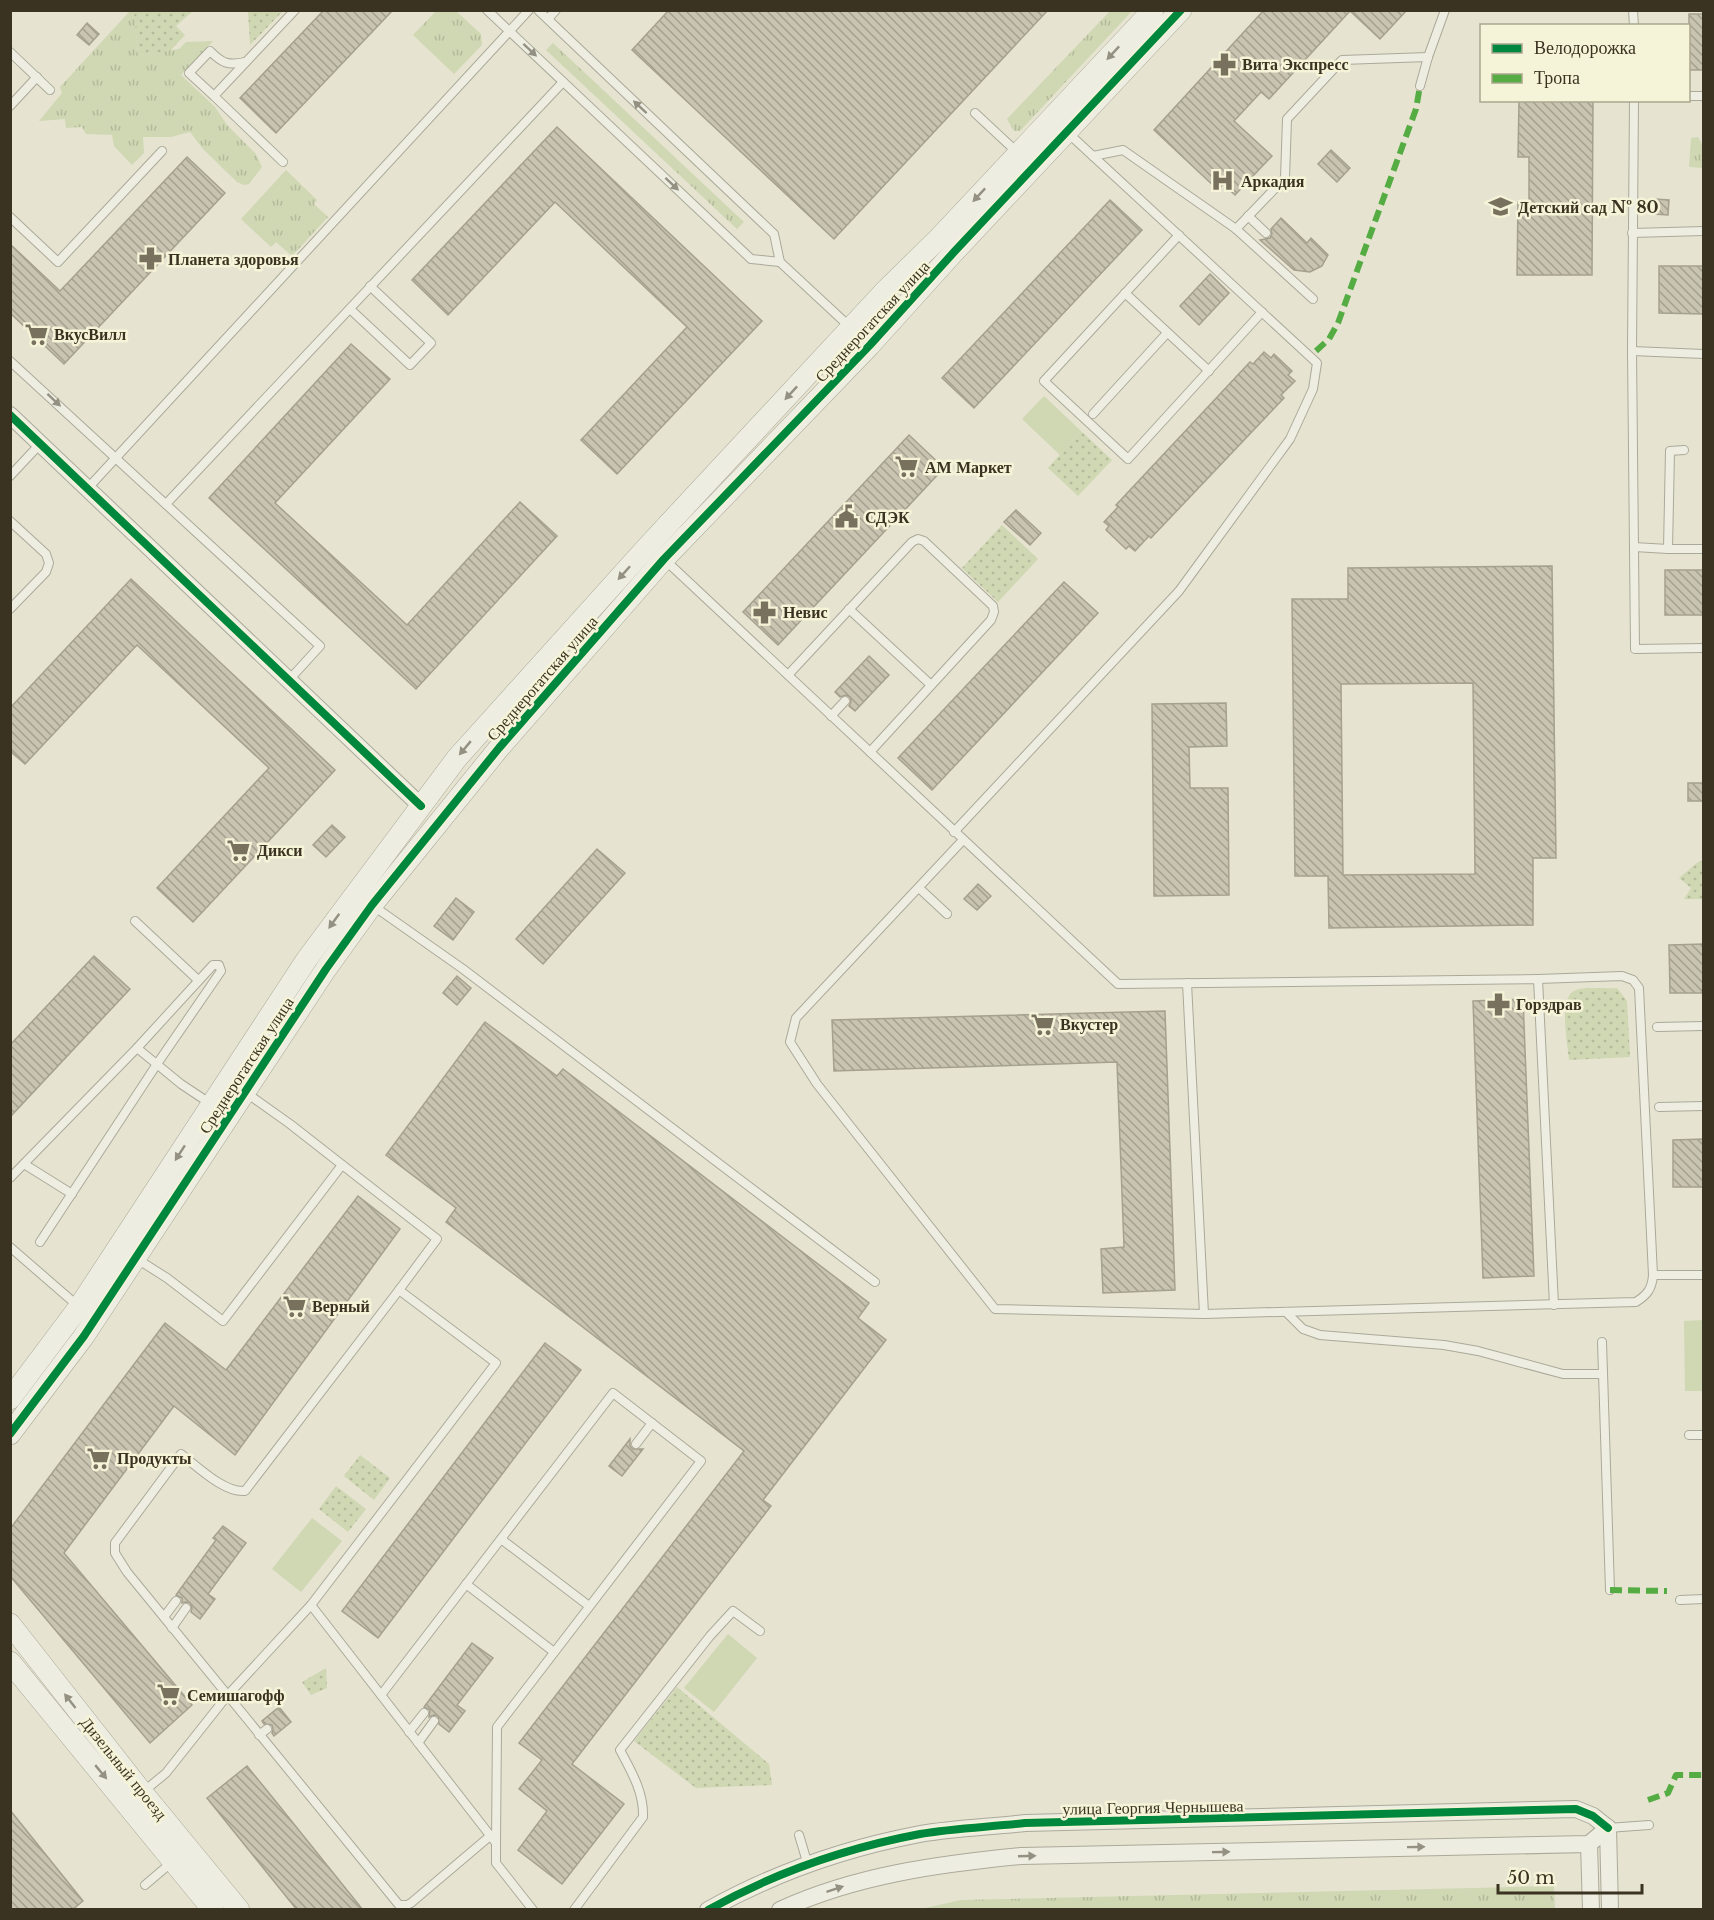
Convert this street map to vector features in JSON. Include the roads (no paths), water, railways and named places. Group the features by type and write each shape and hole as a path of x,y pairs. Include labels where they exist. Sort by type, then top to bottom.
{"street":[{"name":"Среднерогатская улица","path":"364,898 421,806 468,744 656,553 870,345 1059,125 1153,10"},
{"name":"Среднерогатская улица","path":"1059,125 1181,10"},
{"name":"Среднерогатская улица","path":"10,1434 235,1086 307,959 364,898 530,709 656,553 851,328 1026,161"},
{"path":"10,415 421,806"},
{"name":"Среднерогатская улица","path":"10,1399 87,1313"},
{"name":"Дизельный проезд","path":"10,1624 142,1792 213,1910"},
{"name":"Дизельный проезд","path":"10,1662 180,1855 239,1910"},
{"name":"улица Георгия Чернышева","path":"708,1910 741,1891 808,1864 878,1843 922,1834 1025,1824 1576,1809 1593,1816 1608,1828"},
{"path":"780,1910 828,1891 896,1873 969,1861 1021,1856 1589,1844 1608,1828"},
{"path":"1608,1828 1610,1910"},
{"path":"1589,1844 1591,1910"}],"lane":[{"path":"214,96 295,10"},
{"path":"487,10 751,260 780,262"},
{"path":"88,488 529,10"},
{"path":"538,10 774,234 780,262 851,328"},
{"path":"548,19 556,10"},
{"path":"1420,86 1445,10"},
{"path":"246,62 233,65 222,63 210,51 189,73 283,162"},
{"path":"10,52 50,90"},
{"path":"1236,229 1285,178 1287,119 1342,60 1428,57"},
{"path":"10,106 37,77"},
{"path":"166,504 563,82"},
{"path":"1634,102 1632,351 1635,649 1704,648"},
{"path":"975,113 1026,161"},
{"path":"954,832 1179,591 1290,439 1313,389 1317,363 1262,312 1220,279 1179,235 1059,125"},
{"path":"1094,156 1123,150 1236,229 1313,299"},
{"path":"10,217 58,262 162,151"},
{"path":"1248,216 1266,233"},
{"path":"1632,233 1704,231"},
{"path":"1179,235 1044,381 1052,389 1128,459 1262,312"},
{"path":"350,309 411,365 431,342 370,286"},
{"path":"1125,293 1209,371"},
{"path":"1093,414 1167,333"},
{"path":"1632,351 1704,354"},
{"path":"10,360 320,646 289,680"},
{"path":"10,476 40,444"},
{"path":"1668,549 1670,451 1684,450"},
{"path":"10,521 45,554 49,563 46,572 10,609"},
{"path":"788,675 912,542 924,541 993,606 994,612 991,620 870,752"},
{"path":"1634,548 1704,549"},
{"path":"656,553 1118,984 1622,976 1633,980 1639,988 1653,1275 1647,1295 1636,1302 1204,1314 995,1309 817,1084 790,1042 796,1018 963,840"},
{"path":"849,609 931,685"},
{"path":"831,716 845,701"},
{"path":"919,888 948,914"},
{"path":"364,898 462,969 876,1282"},
{"path":"135,921 198,980"},
{"path":"10,1178 137,1048 198,980 213,965 219,965 221,971 40,1242"},
{"path":"1538,979 1554,1305"},
{"path":"1187,983 1204,1314"},
{"path":"1657,1027 1704,1026"},
{"path":"137,1048 181,1084 220,1109"},
{"path":"235,1086 437,1239 244,1491 226,1488 181,1454 115,1543 115,1553 127,1572 259,1736 399,1905 411,1903 493,1839"},
{"path":"1659,1107 1704,1106"},
{"path":"24,1164 72,1194"},
{"path":"127,1252 167,1278 223,1321 342,1165"},
{"path":"10,1247 87,1313"},
{"path":"1653,1275 1704,1275"},
{"path":"142,1792 166,1773 227,1696 311,1605 496,1363 399,1290"},
{"path":"1286,1312 1304,1329 1320,1335 1444,1345 1478,1351 1563,1374 1603,1374"},
{"path":"1602,1342 1610,1590"},
{"path":"381,1695 613,1393 701,1461 497,1727 493,1839 496,1863 533,1910"},
{"path":"636,1444 652,1423"},
{"path":"1689,1435 1704,1435"},
{"path":"501,1539 589,1606"},
{"path":"466,1584 554,1652"},
{"path":"1680,1599 1704,1599"},
{"path":"164,1617 176,1601"},
{"path":"311,1605 493,1839"},
{"path":"172,1628 186,1608"},
{"path":"574,1910 643,1817 644,1804 640,1792 620,1750 710,1636 733,1611 760,1630"},
{"path":"409,1732 424,1713"},
{"path":"418,1743 434,1720"},
{"path":"259,1736 267,1729"},
{"path":"1608,1828 1649,1825"},
{"path":"799,1835 808,1864"},
{"path":"145,1885 180,1855"}],"place":[{"name":"Вита Экспресс","path":"1224,64"},
{"name":"Аркадия","path":"1223,181"},
{"name":"Детский сад № 80","path":"1500,207"},
{"name":"Планета здоровья","path":"150,259"},
{"name":"ВкусВилл","path":"36,334"},
{"name":"АМ Маркет","path":"907,467"},
{"name":"СДЭК","path":"847,517"},
{"name":"Невис","path":"765,612"},
{"name":"Дикси","path":"239,850"},
{"name":"Горздрав","path":"1498,1004"},
{"name":"Вкустер","path":"1042,1024"},
{"name":"Верный","path":"294,1306"},
{"name":"Продукты","path":"99,1458"},
{"name":"Семишагофф","path":"169,1695"}]}
